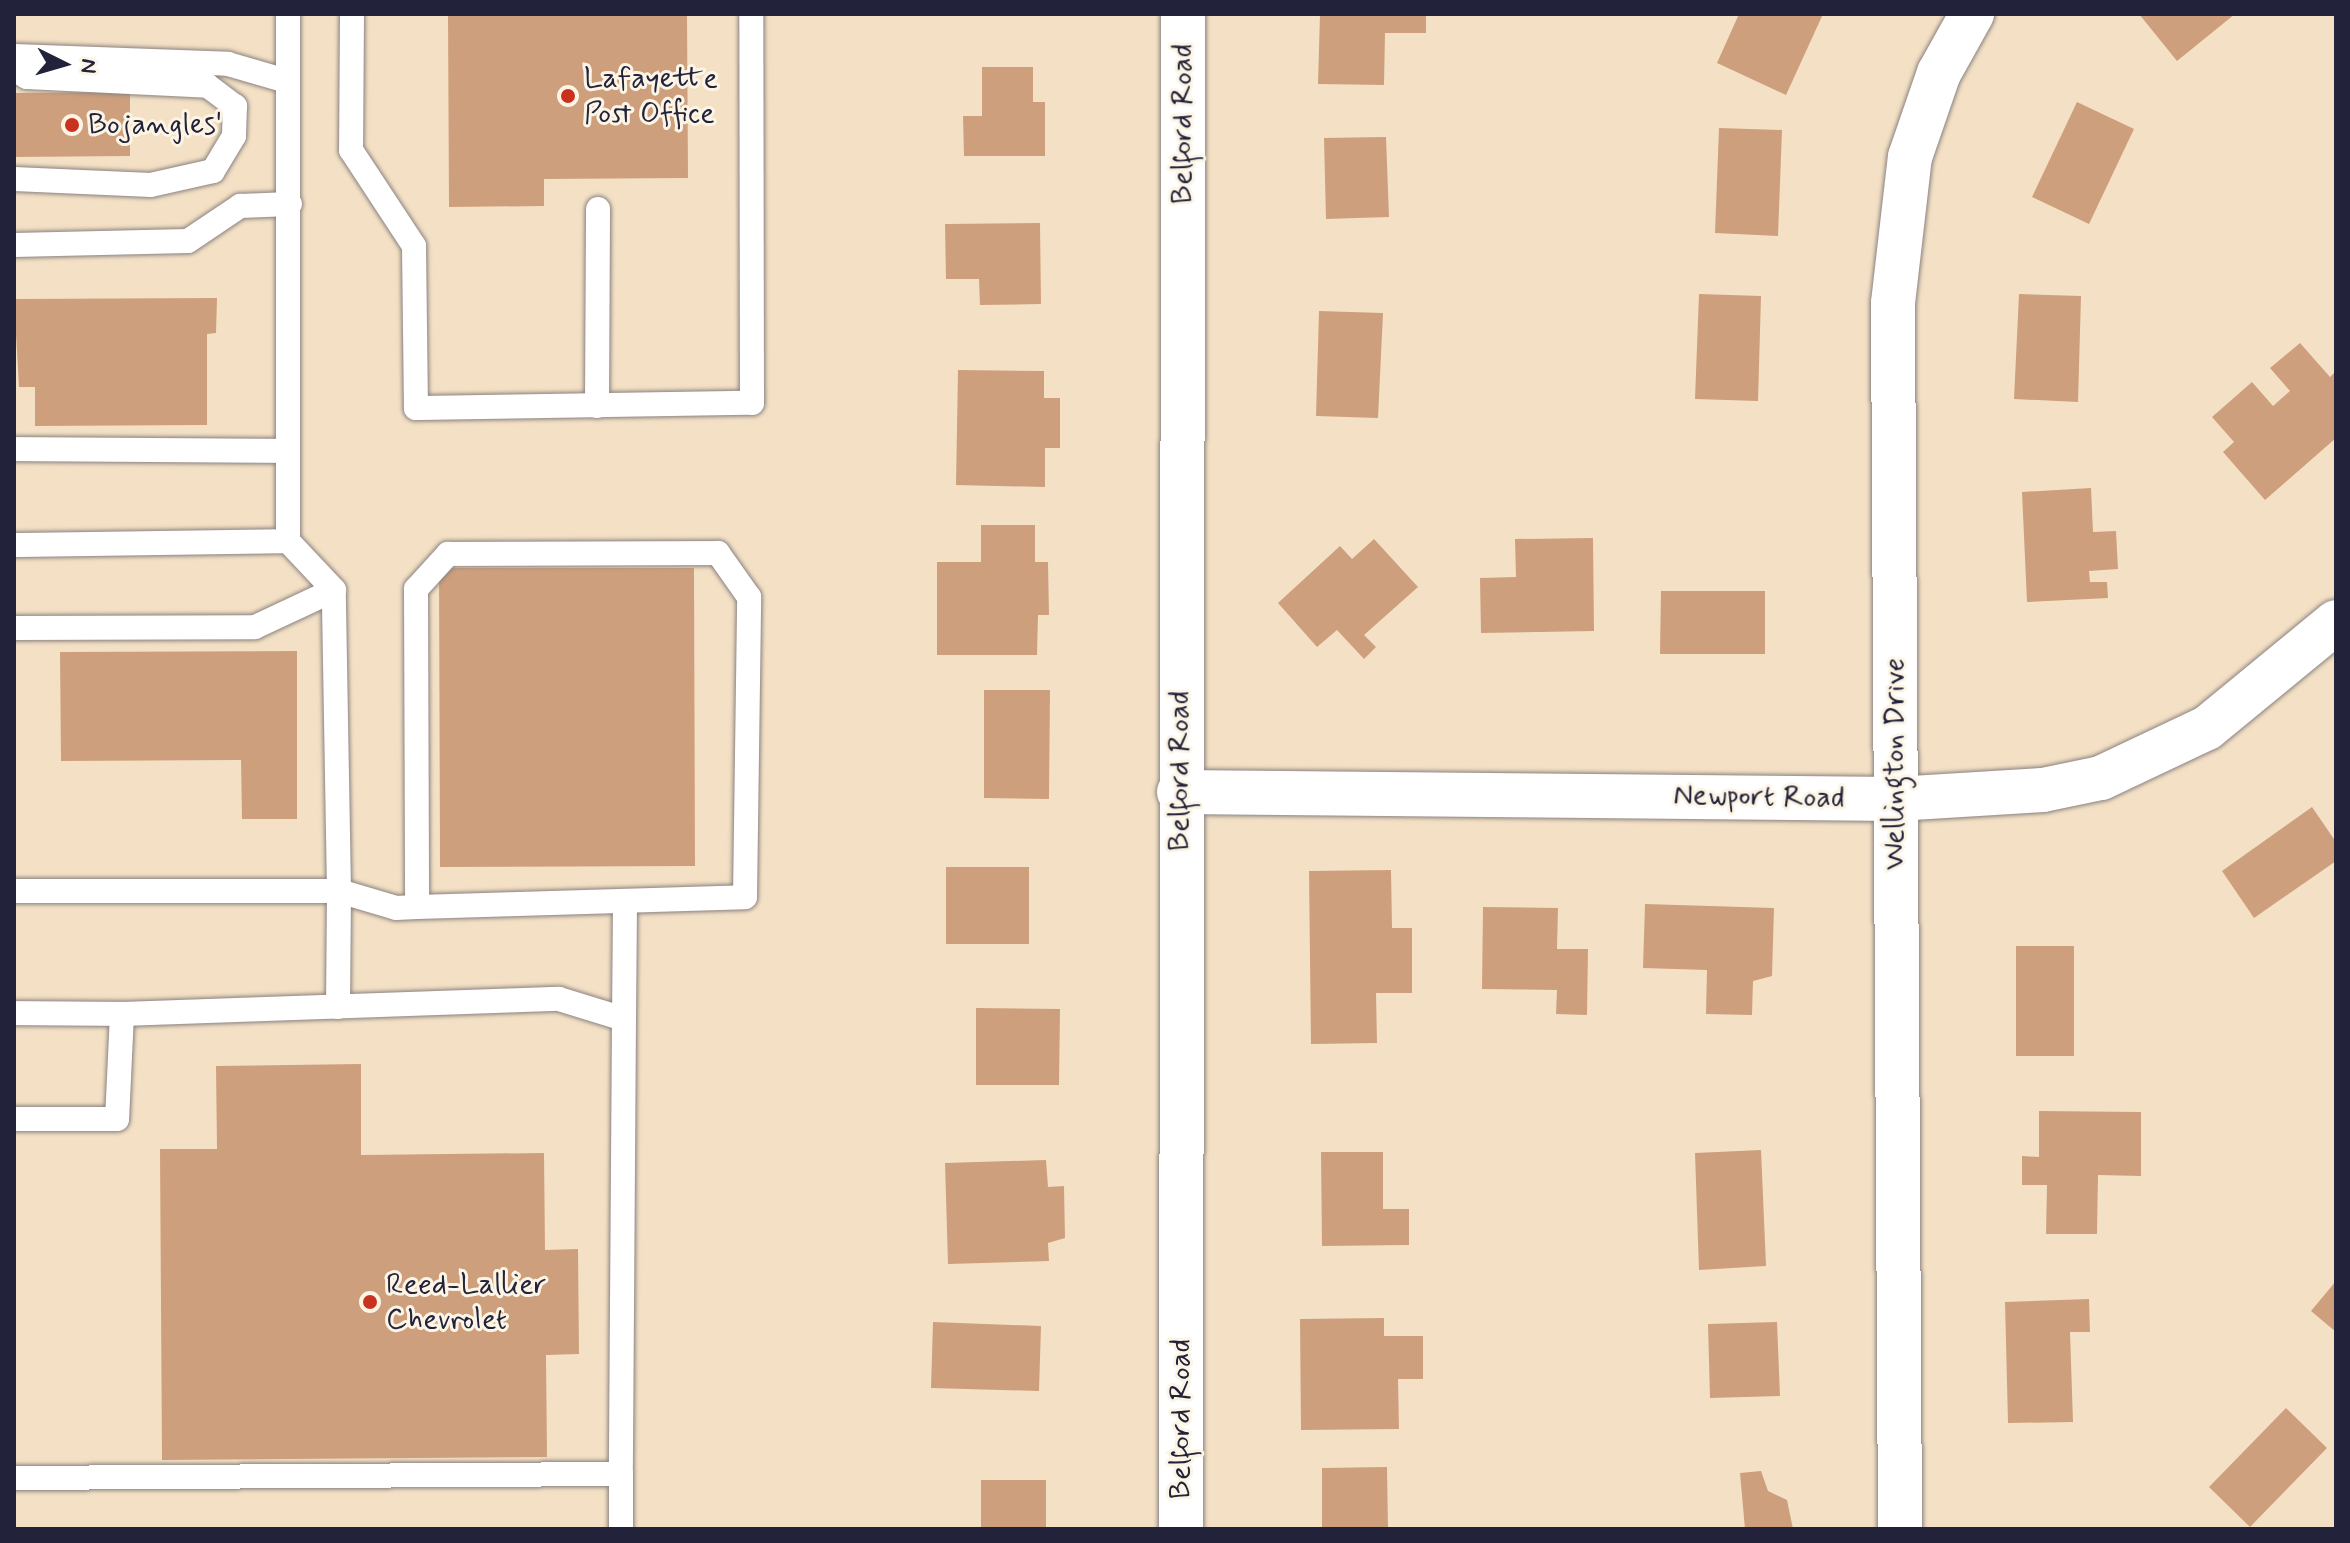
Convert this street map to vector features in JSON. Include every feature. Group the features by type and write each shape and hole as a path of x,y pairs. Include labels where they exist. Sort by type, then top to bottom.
{"street":[{"name":"Belford Road","path":"1181,1529 1179,792 1183,14"},
{"name":"Wellington Drive","path":"1900,1529 1893,303 1900,215 1939,73 1972,14"},
{"name":"Newport Road","path":"1179,792 1896,799 2043,790 2156,758 2207,728 2336,622"}],"lane":[{"path":"288,14 288,541 334,590 338,1007"},
{"path":"352,14 351,150 414,246 416,408 752,403 751,14"},
{"path":"14,56 228,64 287,81"},
{"path":"14,69 27,77 208,86 235,106 234,136 213,171 151,185 14,179"},
{"path":"14,245 188,241 240,206 290,204"},
{"path":"597,406 598,209"},
{"path":"14,449 287,451"},
{"path":"14,545 288,541"},
{"path":"14,891 339,891 417,907 745,897 749,597 718,553 448,554 416,589 417,907"},
{"path":"14,628 255,627 334,590"},
{"path":"621,1529 625,901"},
{"path":"14,1013 122,1014 559,999 624,1019"},
{"path":"14,1119 117,1119 122,1014"},
{"path":"14,1478 621,1474"}],"building":[{"name":"Lafayette Post Office","path":"448,14 687,14 688,178 544,179 544,206 449,207"},
{"path":"1320,14 1426,14 1426,33 1385,33 1384,85 1318,84"},
{"path":"1739,14 1823,14 1786,95 1717,63"},
{"path":"2139,14 2235,14 2177,61"},
{"path":"982,67 1033,67 1033,102 1045,102 1045,156 964,156 963,116 982,116"},
{"name":"Bojangles'","path":"130,92 130,156 14,157 14,93"},
{"path":"2077,102 2134,129 2089,224 2032,197"},
{"path":"1719,128 1782,130 1778,236 1715,233"},
{"path":"1386,137 1389,217 1326,219 1324,138"},
{"path":"1040,223 1041,304 980,305 979,279 946,279 945,224"},
{"path":"1699,294 1761,296 1758,401 1695,399"},
{"path":"2019,294 2081,296 2078,402 2014,399"},
{"path":"217,298 216,333 207,334 207,425 35,426 35,387 19,387 14,299"},
{"path":"1319,311 1383,313 1378,418 1316,416"},
{"path":"2300,343 2330,377 2336,371 2336,438 2265,500 2223,452 2234,442 2212,417 2252,382 2273,406 2290,391 2270,368"},
{"path":"958,370 1044,371 1044,398 1060,398 1060,448 1045,448 1045,487 956,485"},
{"path":"2091,488 2093,532 2116,531 2118,569 2089,571 2090,582 2107,582 2108,598 2027,602 2022,492"},
{"path":"981,525 1035,525 1035,562 1048,562 1049,615 1038,615 1037,655 937,655 937,562 981,562"},
{"path":"1593,538 1594,631 1481,633 1480,578 1516,577 1515,539"},
{"path":"1374,539 1418,587 1364,635 1376,647 1364,659 1337,630 1317,647 1278,603 1340,546 1352,559"},
{"path":"439,568 694,568 695,866 440,867"},
{"path":"1661,591 1765,591 1765,654 1660,654"},
{"path":"297,651 297,819 242,819 241,760 61,761 60,652"},
{"path":"984,690 1050,690 1049,799 984,798"},
{"path":"2312,807 2336,842 2336,861 2254,918 2222,871"},
{"path":"946,867 1029,867 1029,944 946,944"},
{"path":"1391,870 1392,928 1412,928 1412,993 1376,993 1377,1043 1311,1044 1309,871"},
{"path":"1645,904 1774,908 1772,976 1753,981 1752,1015 1706,1014 1707,970 1643,968"},
{"path":"1483,907 1558,908 1557,949 1588,949 1587,1015 1556,1014 1557,990 1482,989"},
{"path":"2016,946 2074,946 2074,1056 2016,1056"},
{"path":"976,1008 1060,1009 1059,1085 976,1085"},
{"name":"Reed-Lallier Chevrolet","path":"361,1064 361,1155 544,1153 545,1250 578,1249 579,1354 546,1355 547,1457 162,1460 160,1149 217,1149 216,1066"},
{"path":"2039,1111 2141,1112 2141,1176 2098,1175 2097,1234 2046,1234 2047,1185 2022,1185 2022,1156 2039,1157"},
{"path":"1761,1150 1766,1266 1699,1270 1695,1153"},
{"path":"1321,1152 1383,1152 1383,1209 1409,1209 1409,1245 1322,1246"},
{"path":"1046,1160 1048,1187 1064,1186 1065,1238 1048,1243 1049,1261 948,1264 945,1163"},
{"path":"2336,1281 2336,1332 2311,1311"},
{"path":"2089,1299 2090,1332 2070,1332 2073,1422 2008,1423 2005,1302"},
{"path":"1384,1318 1384,1336 1423,1336 1423,1379 1398,1379 1399,1429 1301,1430 1300,1319"},
{"path":"933,1322 1041,1326 1039,1391 931,1388"},
{"path":"1777,1322 1780,1396 1710,1398 1708,1324"},
{"path":"2286,1408 2327,1448 2250,1527 2209,1487"},
{"path":"1387,1467 1388,1529 1322,1529 1322,1468"},
{"path":"1761,1471 1768,1491 1787,1500 1793,1529 1745,1529 1740,1473"},
{"path":"981,1480 1046,1480 1046,1529 981,1529"}],"place":[{"name":"Lafayette Post Office","path":"568,96"},
{"name":"Bojangles'","path":"72,125"},
{"name":"Reed-Lallier Chevrolet","path":"370,1302"}]}
